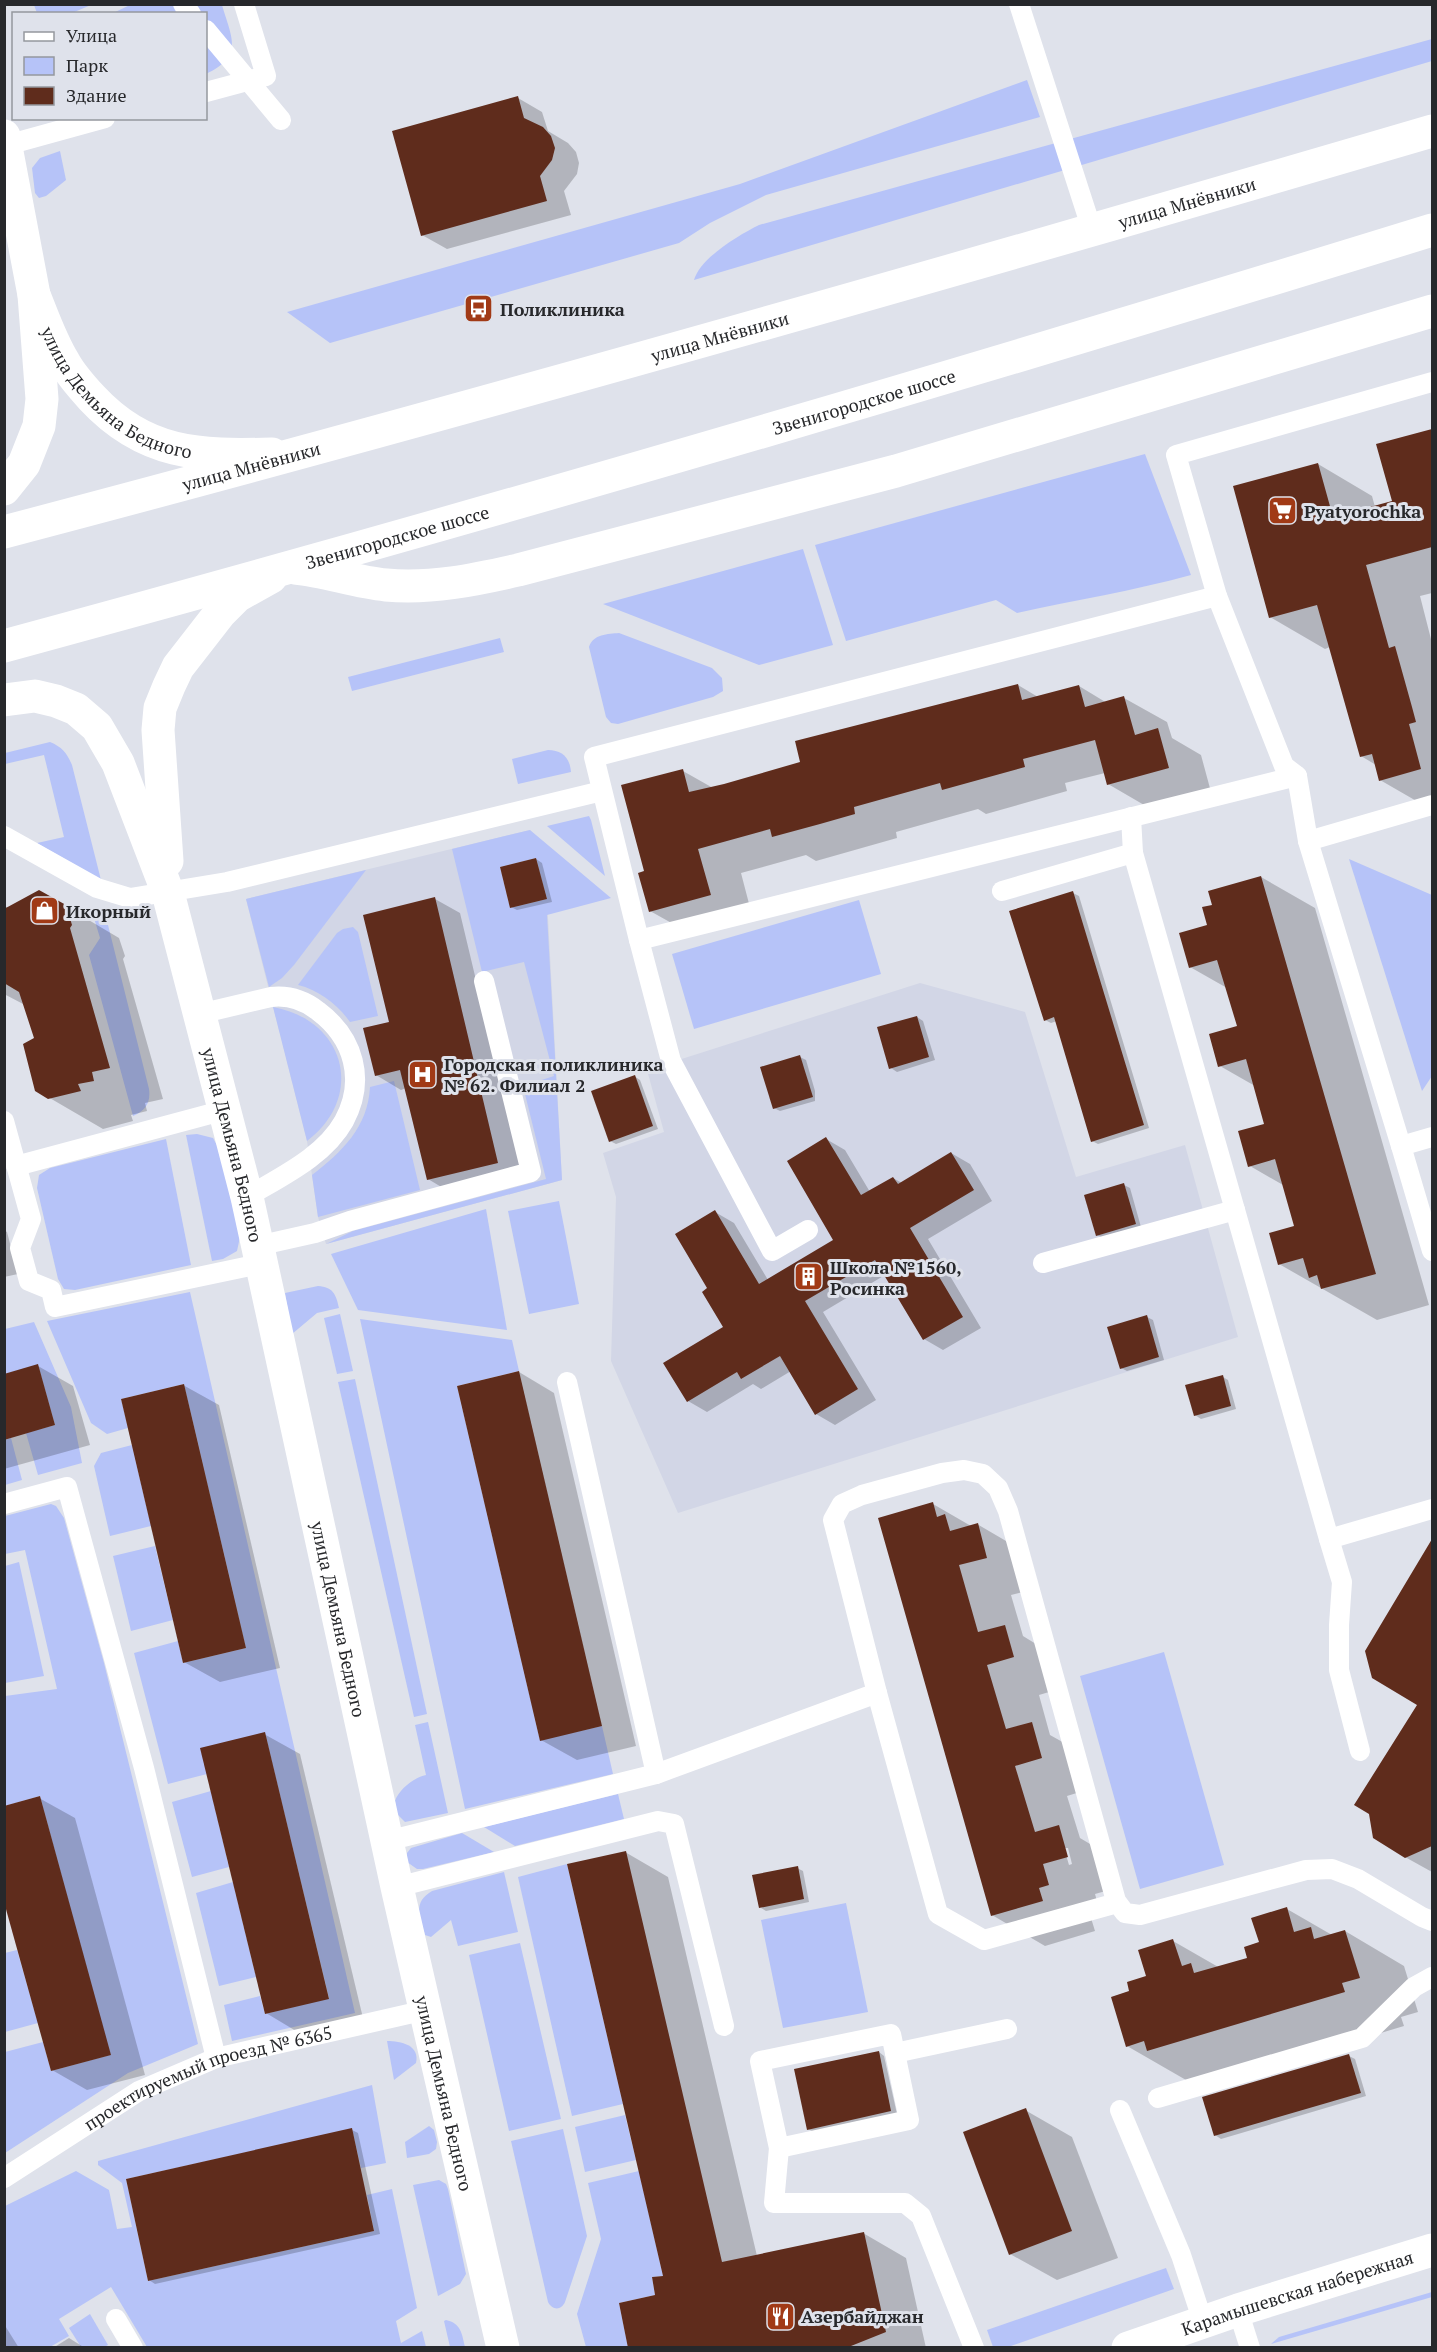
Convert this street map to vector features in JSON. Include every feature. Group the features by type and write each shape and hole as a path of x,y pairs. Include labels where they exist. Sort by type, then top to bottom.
{"main road":[{"name":"улица Мнёвники","path":"4,532 334,445 1092,231 1432,131"},
{"name":"улица Демьяна Бедного","path":"4,489 24,464 39,426 42,399 34,295 6,140"},
{"name":"Звенигородское шоссе","path":"290,569 1123,326 1432,231"},
{"name":"улица Демьяна Бедного","path":"34,295 52,339 79,384 130,432 158,444 193,453 278,454 334,445"},
{"path":"4,646 290,569 320,570 383,584 413,586 455,584 518,570 896,471 1432,311"},
{"name":"улица Демьяна Бедного","path":"168,893 159,730 160,708 178,667 220,613 237,596 290,569"},
{"name":"улица Демьяна Бедного","path":"4,700 35,696 56,701 76,710 97,727 118,763 168,893 247,1197 397,1887 503,2348"},
{"name":"Карамышевская набережная","path":"1128,2348 1238,2310 1432,2250"}],"lane":[{"path":"244,4 257,79"},
{"path":"1020,4 1092,231"},
{"path":"207,31 257,79"},
{"path":"207,92 257,79"},
{"path":"6,140 96,120"},
{"path":"1432,382 1176,455 1217,596 1284,766 1297,776 1308,841 1432,1251"},
{"path":"808,1230 772,1251 672,1061 639,940 594,757 1217,596"},
{"path":"639,940 1297,776"},
{"path":"7,843 105,892 130,898 227,882 602,791"},
{"path":"1308,841 1432,805"},
{"path":"1131,817 1133,853 1342,1582 1339,1670 1360,1751"},
{"path":"1002,891 1133,853"},
{"path":"6,1132 31,1219 20,1248 28,1281 51,1290 55,1307 259,1255 361,1218 531,1172 484,981"},
{"path":"199,1014 271,997 294,998 309,1004 340,1031 352,1057 354,1084 350,1105 343,1122 326,1143 299,1166 247,1197"},
{"path":"16,1166 225,1110"},
{"path":"1401,1146 1432,1137"},
{"path":"1043,1263 1235,1210"},
{"path":"567,1382 656,1774"},
{"path":"1117,1903 984,1940 938,1914 877,1693 833,1520 842,1504 862,1495 942,1473 964,1470 982,1474 998,1488 1008,1511 1117,1903 1125,1913 1140,1915 1306,1870 1332,1869 1358,1879 1432,1921"},
{"path":"4,1504 67,1487 144,1768 216,2058"},
{"path":"1329,1539 1432,1509"},
{"path":"387,1840 656,1774 877,1693"},
{"path":"397,1887 658,1821 674,1824 724,2026"},
{"path":"1158,2098 1362,2038 1414,1987 1432,1977"},
{"name":"проектируемый проезд № 6365","path":"4,2178 139,2091 216,2058 426,2010"},
{"path":"895,2053 1007,2029"},
{"path":"778,2148 909,2120 891,2034 760,2061 778,2148 774,2203 905,2203 921,2216 974,2348"},
{"path":"1120,2110 1181,2255 1203,2322"},
{"path":"1238,2310 1250,2348"},
{"path":"116,2319 133,2348"}],"shaded area":[{"name":"Городская поликлиника № 62. Филиал 2","path":"530,830 547,899 562,1180 326,1244 318,1217 307,1141 246,899"},
{"path":"920,983 1025,1012 1076,1177 1185,1145 1238,1337 678,1513 611,1361 616,1197 603,1153 664,1132 647,1070"}],"green space":[{"path":"34,5 91,5 74,12 37,12"},
{"path":"130,5 178,5 175,12 115,12"},
{"path":"188,5 222,5 232,46 226,60 207,73 207,12 186,12"},
{"path":"1432,39 1432,61 694,280 712,256 731,241 759,225"},
{"path":"1027,80 1040,117 766,195 710,223 679,243 330,343 287,312 740,184"},
{"path":"60,151 66,180 46,196 39,198 35,193 32,168 40,158"},
{"path":"1145,454 1191,575 1017,613 996,600 846,641 815,545"},
{"path":"803,549 833,645 759,665 603,604"},
{"path":"619,633 712,668 722,678 723,691 713,697 618,724 611,723 606,717 589,647 597,637"},
{"path":"500,638 504,652 352,691 348,677"},
{"path":"50,742 64,751 72,765 101,880 37,843 64,837 44,755 5,764 5,753"},
{"path":"548,750 557,751 564,756 571,772 518,784 512,759"},
{"path":"589,816 591,820 605,876 547,826"},
{"path":"530,830 611,898 547,915 562,1180 326,1244 353,1231 546,1179 523,1086 554,1076 524,962 482,972 452,849","holes":["536,858 547,899 510,908 500,867"]},
{"path":"1349,859 1432,895 1432,1076 1422,1091"},
{"path":"366,870 294,965 282,978 269,987 246,899"},
{"path":"859,900 881,974 694,1029 672,954"},
{"path":"94,918 108,925 149,1089 146,1106 133,1116 89,955 100,938"},
{"path":"353,927 358,932 378,1016 350,1022 327,999 313,990 298,985 337,933"},
{"path":"273,1007 298,1015 317,1027 331,1043 339,1062 341,1082 337,1103 325,1123 307,1141"},
{"path":"394,1081 420,1190 318,1217 312,1175 352,1137 364,1114 370,1087"},
{"path":"197,1134 213,1138 219,1149 240,1237 237,1251 223,1259 212,1261 186,1135"},
{"path":"166,1139 191,1265 75,1290 64,1289 58,1279 37,1188 39,1175 50,1168"},
{"path":"559,1201 579,1304 529,1314 508,1211"},
{"path":"486,1209 507,1330 358,1310 331,1254"},
{"path":"318,1286 333,1292 339,1308 317,1313 292,1334 285,1293"},
{"path":"190,1292 355,2013 232,2041 224,2005 260,1996 265,2014 329,1998 265,1733 207,1774 168,1784 134,1653 178,1641 183,1663 246,1648 184,1384 121,1399 128,1428 107,1434 91,1423 47,1321"},
{"path":"340,1314 353,1371 337,1374 324,1318"},
{"path":"360,1319 512,1340 519,1371 457,1386 540,1740 602,1726 613,1774 465,1809"},
{"path":"34,1322 71,1407 82,1463 38,1475 26,1433 55,1425 38,1365 5,1374 5,1329"},
{"path":"355,1379 427,1714 414,1717 338,1382"},
{"path":"11,1438 22,1480 5,1485 5,1440"},
{"path":"132,1445 151,1526 110,1536 94,1466 101,1453"},
{"path":"51,1504 56,1506 64,1518 104,1663 198,2044 128,2073 5,2153 5,2052 43,2042 51,2071 110,2055 40,1796 5,1806 5,1696 57,1689 25,1550 5,1554 5,1516"},
{"path":"155,1546 173,1620 131,1631 113,1556"},
{"path":"19,1562 44,1676 5,1683 5,1566"},
{"path":"1164,1652 1224,1865 1140,1889 1080,1676"},
{"path":"428,1722 448,1813 405,1822 397,1814 395,1801 408,1784 426,1775 415,1725"},
{"path":"211,1791 229,1867 192,1877 172,1802"},
{"path":"618,1794 624,1819 515,1846 484,1827"},
{"path":"462,1833 494,1852 423,1869 417,1869 407,1862 407,1853 411,1848"},
{"path":"567,1864 623,2104 572,2116 518,1877"},
{"path":"504,1872 518,1932 458,1946 451,1920 431,1937 425,1935 419,1910 422,1900 432,1891"},
{"path":"233,1882 256,1977 219,1986 196,1893"},
{"path":"846,1903 868,2012 783,2028 761,1920"},
{"path":"520,1943 561,2119 509,2131 469,1955"},
{"path":"17,1950 38,2023 5,2032 5,1953"},
{"path":"387,2041 408,2045 415,2052 416,2057 416,2063 394,2080"},
{"path":"372,2085 386,2163 361,2168 352,2129 126,2179 148,2281 374,2231 367,2195 392,2189 417,2308 396,2321 401,2343 422,2331 426,2347 147,2347 111,2287 59,2319 69,2336 50,2347 5,2348 5,2206 76,2171 109,2190 117,2229 132,2227 122,2183 98,2165 98,2161"},
{"path":"625,2115 636,2160 585,2172 575,2127"},
{"path":"429,2126 434,2130 436,2149 429,2154 407,2158 405,2142"},
{"path":"563,2129 587,2236 565,2302 557,2308 552,2307 548,2302 511,2141"},
{"path":"639,2171 663,2276 652,2277 655,2295 619,2303 628,2347 586,2347 577,2314 601,2239 588,2183"},
{"path":"439,2180 446,2184 448,2189 466,2274 460,2284 438,2296 413,2185"},
{"path":"1166,2268 1174,2289 1008,2347 993,2347 987,2330"},
{"path":"1432,2292 1432,2297 1271,2344 1279,2337"},
{"path":"90,2314 108,2345 104,2347 81,2347 69,2328"},
{"path":"444,2321 458,2326 465,2347 450,2347"}],"building":[{"path":"518,96 524,118 543,127 551,136 555,148 552,160 540,176 547,201 421,236 392,131"},
{"path":"1432,429 1432,547 1366,565 1389,648 1395,646 1412,707 1416,722 1409,724 1421,769 1379,781 1372,754 1360,757 1317,605 1269,618 1233,486 1318,463 1333,517 1392,501 1376,444"},
{"path":"1018,684 1022,700 1079,685 1085,707 1124,696 1135,735 1158,728 1169,768 1107,785 1095,740 1023,759 1025,767 942,790 940,783 854,807 855,814 820,824 772,837 770,829 698,849 711,895 649,912 638,873 644,871 621,785 683,769 689,792 724,784 800,762 795,741"},
{"path":"536,858 547,899 510,908 500,867"},
{"path":"1261,876 1376,1274 1321,1289 1317,1275 1309,1278 1303,1258 1278,1265 1269,1233 1294,1226 1275,1159 1248,1167 1238,1131 1264,1124 1246,1059 1218,1067 1209,1034 1237,1026 1217,960 1189,968 1179,933 1207,925 1202,907 1212,905 1208,891"},
{"path":"39,890 66,905 72,925 70,928 110,1068 92,1072 94,1081 78,1084 81,1091 48,1099 35,1091 23,1044 34,1038 19,992 4,983 4,909"},
{"path":"1073,891 1144,1125 1091,1142 1054,1017 1044,1021 1009,911"},
{"path":"435,897 498,1163 427,1180 400,1070 375,1076 363,1028 389,1022 363,915"},
{"path":"917,1016 929,1057 889,1069 877,1027"},
{"path":"800,1055 813,1097 773,1109 760,1067"},
{"path":"635,1075 653,1126 609,1142 591,1091"},
{"name":"Школа №1560, Росинка","path":"826,1137 861,1195 893,1177 898,1184 951,1152 974,1190 910,1228 963,1317 923,1340 875,1260 805,1301 858,1389 815,1415 780,1356 741,1379 737,1372 687,1402 663,1363 723,1327 702,1292 707,1288 675,1234 715,1210 759,1284 833,1240 787,1161"},
{"path":"1124,1183 1136,1224 1096,1236 1084,1195"},
{"path":"1147,1315 1159,1357 1120,1369 1107,1327"},
{"path":"38,1364 55,1425 4,1440 4,1374"},
{"path":"519,1371 602,1726 540,1741 457,1386"},
{"path":"1223,1375 1231,1406 1194,1416 1185,1385"},
{"path":"184,1384 246,1648 183,1663 121,1399"},
{"path":"933,1502 937,1517 945,1514 950,1531 978,1523 987,1558 959,1565 978,1632 1005,1625 1014,1657 987,1665 1006,1729 1032,1722 1042,1758 1015,1766 1035,1832 1059,1825 1068,1857 1043,1864 1049,1885 1039,1888 1043,1901 991,1916 878,1518"},
{"path":"1432,1539 1432,1846 1405,1858 1373,1838 1369,1814 1354,1805 1417,1705 1372,1678 1365,1651"},
{"path":"265,1732 329,1999 265,2014 200,1748"},
{"path":"40,1796 111,2055 51,2071 4,1902 4,1806"},
{"path":"626,1851 722,2262 864,2232 886,2332 846,2348 628,2348 619,2303 655,2295 652,2277 663,2276 567,1864"},
{"path":"798,1866 804,1899 759,1908 752,1875"},
{"path":"1287,1907 1294,1932 1311,1927 1314,1939 1345,1930 1360,1978 1342,1983 1345,1992 1147,2051 1144,2041 1126,2047 1111,1997 1129,1991 1127,1982 1146,1976 1138,1950 1173,1939 1182,1966 1191,1963 1194,1973 1247,1958 1244,1947 1259,1942 1251,1918"},
{"path":"879,2051 891,2111 807,2130 794,2069"},
{"path":"1349,2054 1361,2093 1214,2136 1202,2097"},
{"path":"1026,2108 1072,2231 1009,2255 963,2132"},
{"path":"352,2128 374,2231 148,2281 126,2179"}],"place":[{"name":"Поликлиника","path":"479,309"},
{"name":"Pyatyorochka","path":"1283,511"},
{"name":"Икорный","path":"45,911"},
{"name":"Городская поликлиника № 62. Филиал 2","path":"423,1074"},
{"name":"Школа №1560, Росинка","path":"809,1277"},
{"name":"Азербайджан","path":"780,2316"}]}
